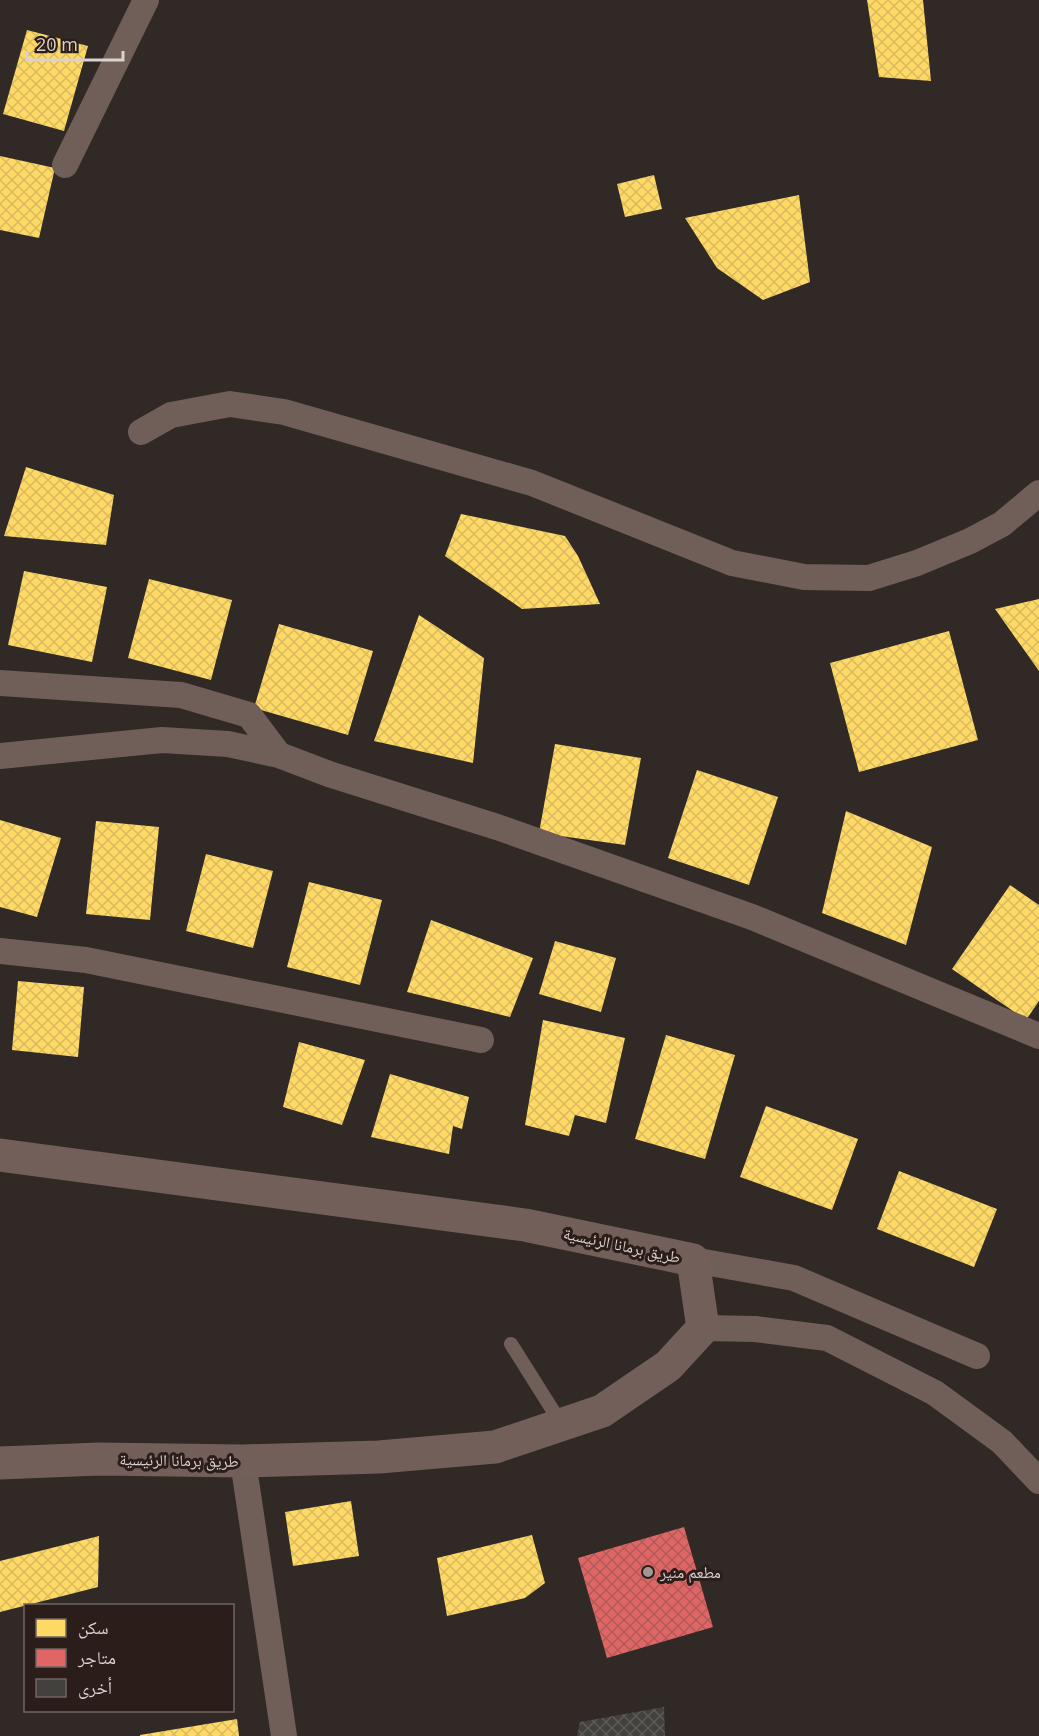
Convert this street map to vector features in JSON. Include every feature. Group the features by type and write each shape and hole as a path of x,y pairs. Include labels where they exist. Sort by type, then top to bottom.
{"street":[{"path":"65,165 146,0"},
{"path":"141,432 171,415 230,404 284,411 532,483 732,563 804,577 869,578 917,563 970,541 1002,524 1039,494"},
{"path":"0,683 181,695 249,715 279,755"},
{"path":"0,756 162,740 228,744 279,755 329,774 497,827 752,917 1039,1036"},
{"path":"0,951 86,960 481,1040"},
{"name":"طريق برمانا الرئيسية","path":"0,1155 525,1225 693,1260 703,1328 668,1366 602,1411 495,1447 379,1457 243,1461 99,1459 0,1463"},
{"path":"693,1260 794,1278 977,1356"},
{"path":"703,1328 755,1329 827,1338 935,1393 1002,1442 1039,1481"},
{"path":"243,1461 285,1736"}],"lane":[{"path":"511,1344 562,1425"}],"building: سكن":[{"path":"867,0 923,0 931,81 879,77"},
{"path":"27,30 88,46 64,131 3,114"},
{"path":"0,156 55,168 39,238 0,230"},
{"path":"654,175 662,209 625,217 617,184"},
{"path":"799,195 810,282 763,300 717,268 685,218"},
{"path":"26,467 114,495 106,545 4,536"},
{"path":"461,514 565,536 578,556 600,604 522,609 445,556"},
{"path":"24,571 107,587 92,662 8,645"},
{"path":"149,579 232,600 211,680 128,658"},
{"path":"1039,599 1039,671 995,609"},
{"path":"419,615 484,658 473,763 374,741"},
{"path":"279,624 373,651 348,735 254,708"},
{"path":"949,631 978,740 859,772 830,663"},
{"path":"555,744 641,758 625,845 539,833"},
{"path":"697,770 778,797 749,885 668,858"},
{"path":"846,811 932,847 906,945 822,913"},
{"path":"0,820 61,838 37,917 0,907"},
{"path":"96,821 159,827 150,920 86,914"},
{"path":"206,854 273,871 253,948 186,931"},
{"path":"309,882 382,900 360,985 287,967"},
{"path":"1010,885 1039,905 1039,1001 1026,1020 952,969"},
{"path":"431,920 533,958 510,1017 407,992"},
{"path":"555,941 616,958 601,1012 539,994"},
{"path":"18,981 84,987 78,1057 12,1050"},
{"path":"543,1020 625,1038 606,1123 575,1115 569,1136 525,1125"},
{"path":"666,1035 735,1055 705,1159 635,1139"},
{"path":"299,1042 365,1060 342,1125 283,1107"},
{"path":"390,1074 469,1097 462,1129 453,1126 449,1154 371,1137"},
{"path":"766,1106 858,1139 832,1210 740,1177"},
{"path":"899,1171 997,1209 974,1267 877,1229"},
{"path":"351,1501 359,1556 293,1566 285,1512"},
{"path":"532,1535 545,1583 525,1598 447,1616 437,1558"},
{"path":"99,1536 98,1587 24,1604 0,1612 0,1561"},
{"path":"237,1719 239,1736 140,1736 140,1735"}],"building: متاجر":[{"path":"684,1527 713,1627 607,1658 578,1558"}],"building: أخرى":[{"path":"664,1707 665,1736 577,1736 580,1722"}],"place":[{"name":"مطعم منير","path":"648,1572"}]}
